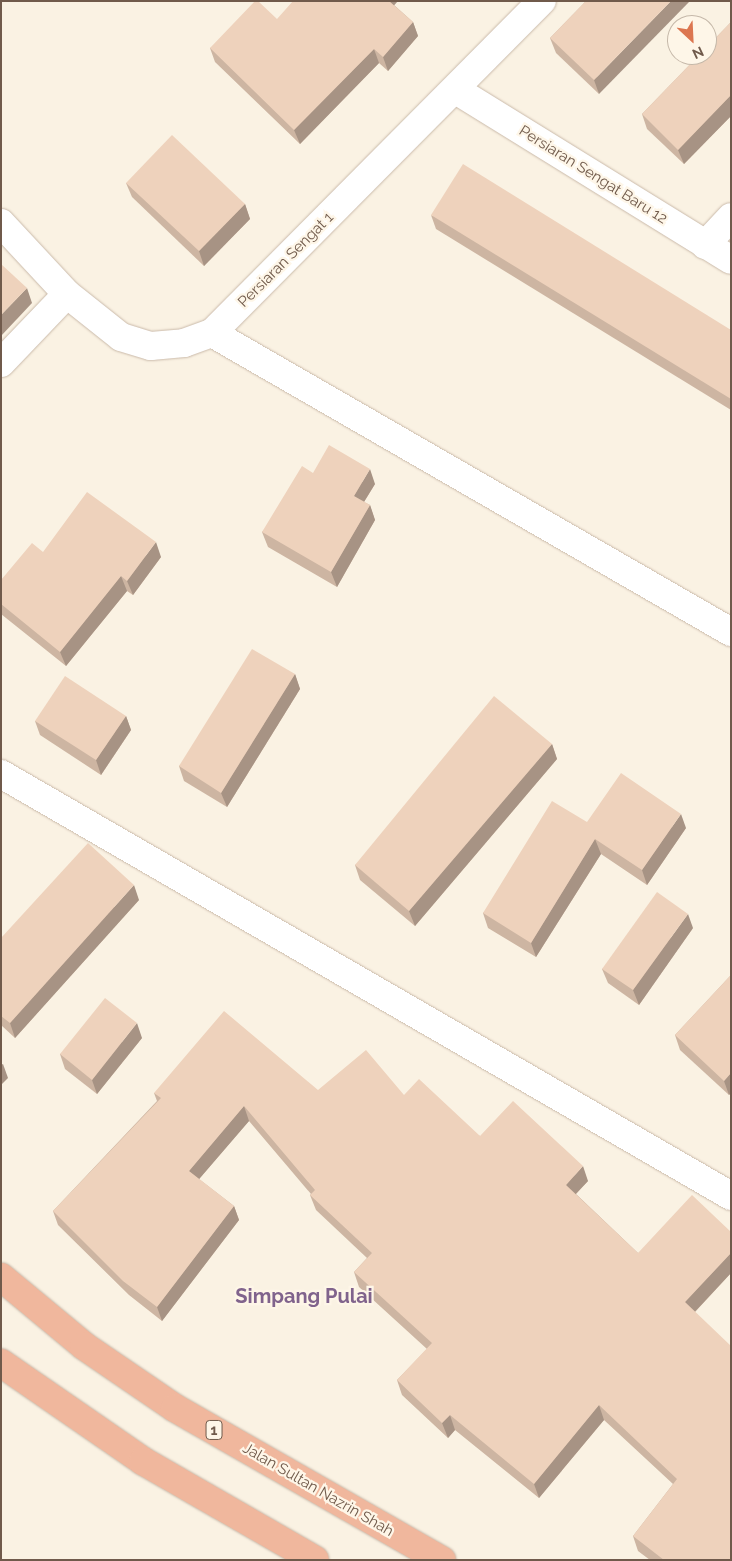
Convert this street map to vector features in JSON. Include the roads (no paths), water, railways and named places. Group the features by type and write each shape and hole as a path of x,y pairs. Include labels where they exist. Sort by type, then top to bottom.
{"highway":[{"name":"Jalan Sultan Nazrin Shah","path":"1,1277 84,1346 175,1408 442,1560"},
{"path":"1,1363 143,1461 315,1560"}],"street":[{"name":"Persiaran Sengat 1","path":"1,223 67,294 121,337 151,346 184,343 212,333 456,90 542,1"},
{"name":"Persiaran Sengat Baru 12","path":"456,90 731,260"},
{"path":"705,245 731,217"},
{"path":"1,363 67,294"},
{"path":"212,333 731,632"},
{"path":"1,774 731,1196"}],"district":[{"name":"Simpang Pulai","path":"304,1296"}]}
